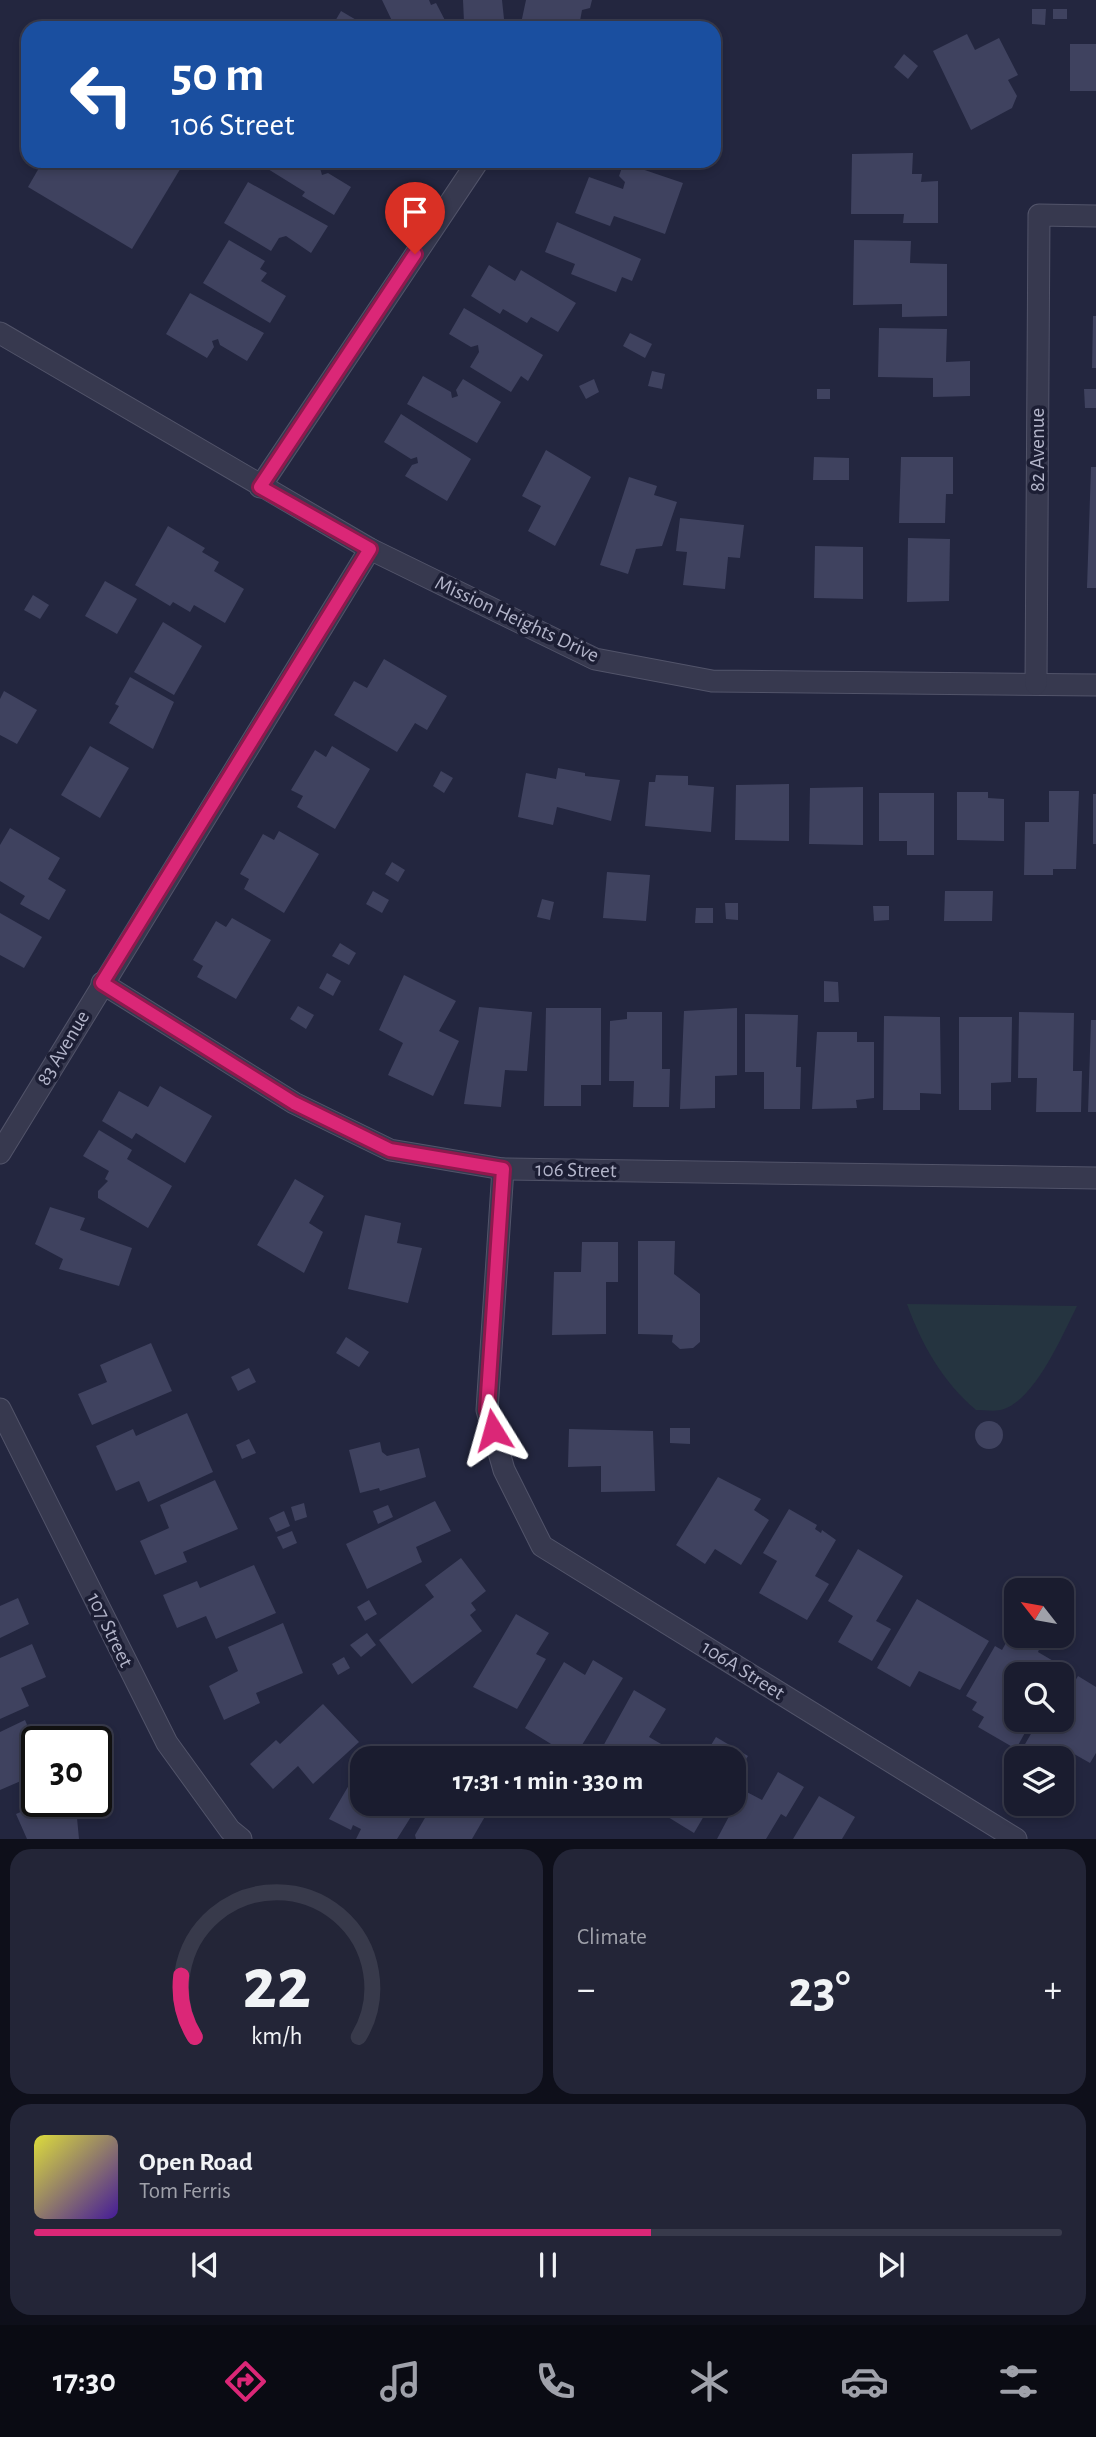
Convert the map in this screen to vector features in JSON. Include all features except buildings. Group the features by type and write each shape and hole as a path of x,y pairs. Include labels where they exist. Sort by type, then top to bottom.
{"street":[{"path":"260,487 473,168"},
{"name":"82 Avenue","path":"1036,684 1039,215 1096,216"},
{"name":"Mission Heights Drive","path":"0,334 370,549 595,659 712,681 1096,685"},
{"name":"83 Avenue","path":"0,1153 370,549"},
{"name":"106 Street","path":"102,983 294,1103 390,1150 503,1169 1096,1178"},
{"name":"106A Street","path":"503,1169 487,1410 504,1470 542,1546 1016,1839"},
{"name":"107 Street","path":"0,1409 167,1743 230,1830 241,1839"}],"shaded area":[{"path":"907,1304 1077,1306 1047,1364 1027,1392 1016,1403 1004,1409 990,1411 976,1410 943,1375 926,1348"}],"route":[{"path":"415,254 260,487 370,549 102,983 294,1103 390,1150 503,1169 487,1410 493,1430"}]}
